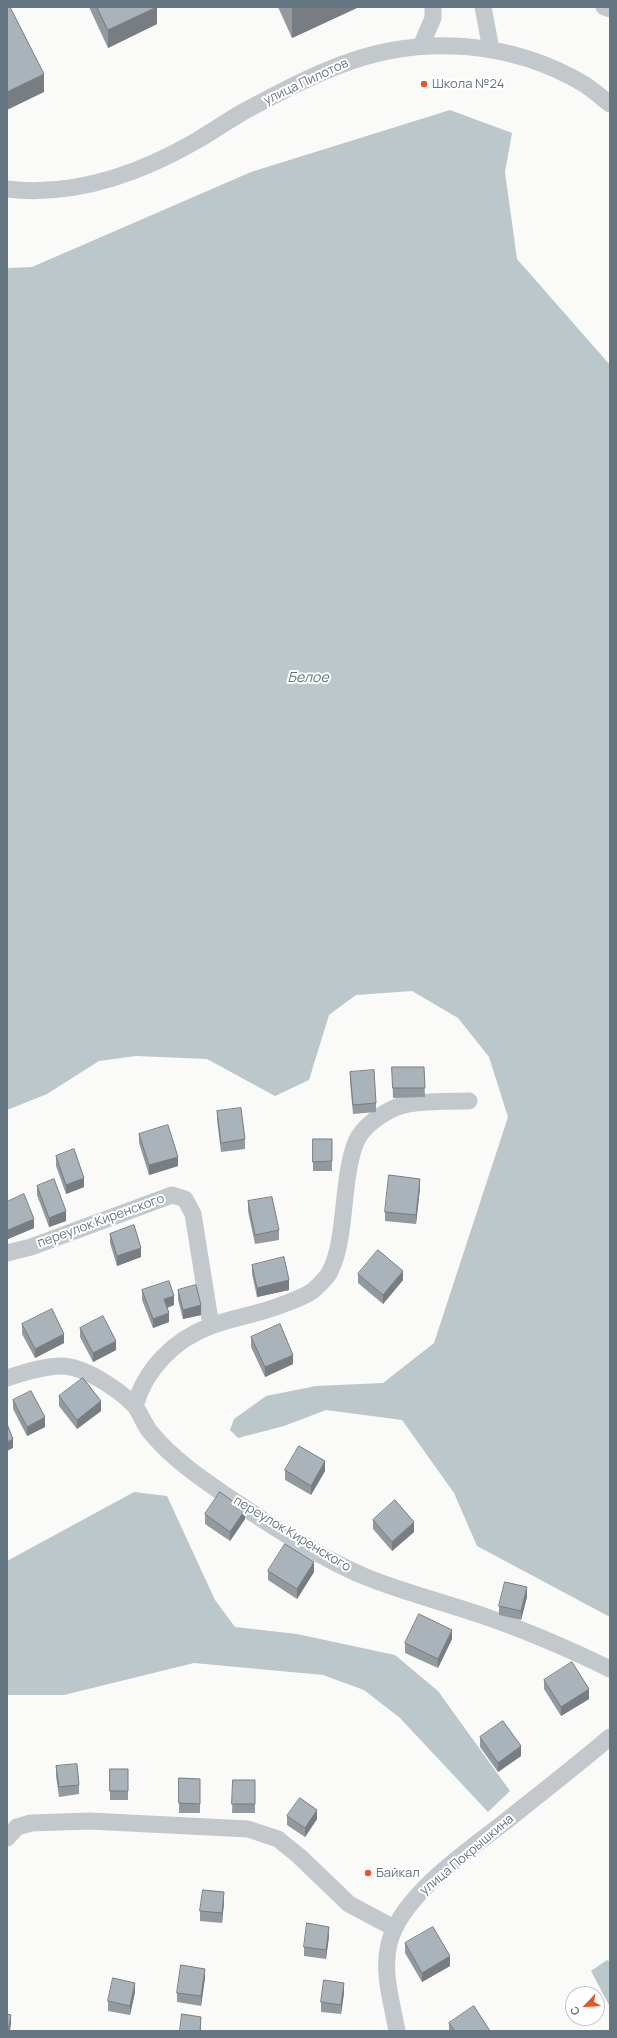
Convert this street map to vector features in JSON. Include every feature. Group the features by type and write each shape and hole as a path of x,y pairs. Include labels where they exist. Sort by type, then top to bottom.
{"street":[{"path":"421,46 433,18 433,7"},
{"path":"483,7 491,49"},
{"path":"604,7 610,9"},
{"name":"улица Пилотов","path":"7,189 66,189 110,180 151,164 195,142 243,113 310,78 344,64 375,54 421,46 465,46 501,51 543,65 584,84 610,104"},
{"path":"135,1406 140,1389 152,1369 171,1350 191,1335 211,1326 268,1310 297,1299 314,1290 328,1275 338,1249 352,1156 356,1141 365,1129 385,1113 398,1106 437,1102 469,1101"},
{"name":"переулок Киренского","path":"7,1253 38,1244 172,1195 185,1199 193,1214 211,1326"},
{"name":"переулок Киренского","path":"7,1378 19,1374 62,1366 80,1370 102,1380 135,1406 151,1434 171,1454 191,1470 259,1517 324,1556 367,1577 484,1616 584,1656 610,1669"},
{"name":"улица Покрышкина","path":"397,2031 387,1979 388,1945 394,1928 407,1907 437,1876 610,1738"},
{"path":"7,1838 17,1827 31,1824 89,1821 248,1829 278,1839 299,1856 349,1904 394,1928"}],"water":[{"name":"Белое","path":"450,110 512,133 505,172 517,259 610,365 610,1617 477,1546 454,1493 402,1420 326,1410 284,1426 238,1438 230,1430 234,1419 266,1396 316,1386 383,1383 434,1343 508,1117 489,1057 458,1018 412,991 356,995 329,1015 309,1080 275,1096 207,1059 136,1056 99,1061 47,1094 7,1110 7,268 32,267 251,172"},
{"path":"134,1492 167,1496 215,1600 235,1627 297,1634 395,1655 438,1691 510,1791 488,1812 400,1718 364,1690 323,1675 194,1663 64,1695 7,1695 7,1561"},
{"path":"607,1960 610,1962 610,2007 605,1998 605,1986 599,1986 591,1971"}],"building":[{"path":"7,7 10,7 44,74 7,92"},
{"path":"97,7 157,7 108,30"},
{"path":"392,1067 424,1067 425,1088 393,1088"},
{"path":"374,1070 376,1103 353,1105 350,1072"},
{"path":"241,1108 245,1139 221,1143 217,1111"},
{"path":"168,1125 178,1157 149,1165 139,1134"},
{"path":"313,1139 332,1139 332,1161 313,1162"},
{"path":"74,1149 84,1178 66,1185 56,1156"},
{"path":"389,1175 420,1179 416,1215 385,1212"},
{"path":"54,1179 66,1211 49,1218 37,1186"},
{"path":"24,1194 34,1219 8,1230 7,1202"},
{"path":"272,1197 279,1230 255,1235 248,1201"},
{"path":"134,1225 141,1248 117,1256 110,1234"},
{"path":"378,1250 403,1271 383,1295 358,1274"},
{"path":"284,1257 289,1280 257,1288 252,1265"},
{"path":"169,1281 174,1296 164,1299 169,1313 153,1319 142,1290"},
{"path":"196,1285 201,1305 183,1310 178,1290"},
{"path":"52,1309 64,1334 35,1349 22,1324"},
{"path":"103,1316 116,1341 93,1353 80,1328"},
{"path":"280,1324 293,1355 265,1367 251,1337"},
{"path":"83,1378 101,1401 77,1420 59,1396"},
{"path":"31,1391 45,1417 27,1427 13,1400"},
{"path":"7,1424 13,1439 7,1442"},
{"path":"299,1446 325,1461 311,1486 285,1470"},
{"path":"220,1492 245,1510 230,1532 205,1514"},
{"path":"395,1500 414,1522 392,1542 373,1520"},
{"path":"285,1544 314,1562 297,1589 268,1571"},
{"path":"505,1582 527,1587 521,1611 499,1606"},
{"path":"419,1614 452,1630 438,1659 405,1643"},
{"path":"572,1662 589,1689 561,1707 544,1680"},
{"path":"503,1721 521,1746 498,1763 480,1737"},
{"path":"77,1764 79,1785 59,1787 56,1766"},
{"path":"110,1769 128,1769 128,1791 110,1791"},
{"path":"179,1778 200,1779 200,1804 179,1803"},
{"path":"233,1780 255,1780 255,1804 232,1804"},
{"path":"300,1798 317,1810 305,1828 287,1816"},
{"path":"203,1890 224,1892 222,1913 200,1911"},
{"path":"307,1923 329,1927 326,1950 304,1947"},
{"path":"433,1927 450,1956 422,1973 405,1943"},
{"path":"181,1965 205,1969 201,1996 177,1993"},
{"path":"113,1978 135,1983 130,2006 108,2001"},
{"path":"324,1980 344,1983 341,2005 321,2002"},
{"path":"474,2006 490,2031 455,2031 449,2023"},
{"path":"7,2014 11,2015 8,2031 7,2031"},
{"path":"182,2014 201,2017 200,2031 180,2031"}],"place":[{"name":"Школа №24","path":"424,84"},
{"name":"Байкал","path":"368,1873"}]}
